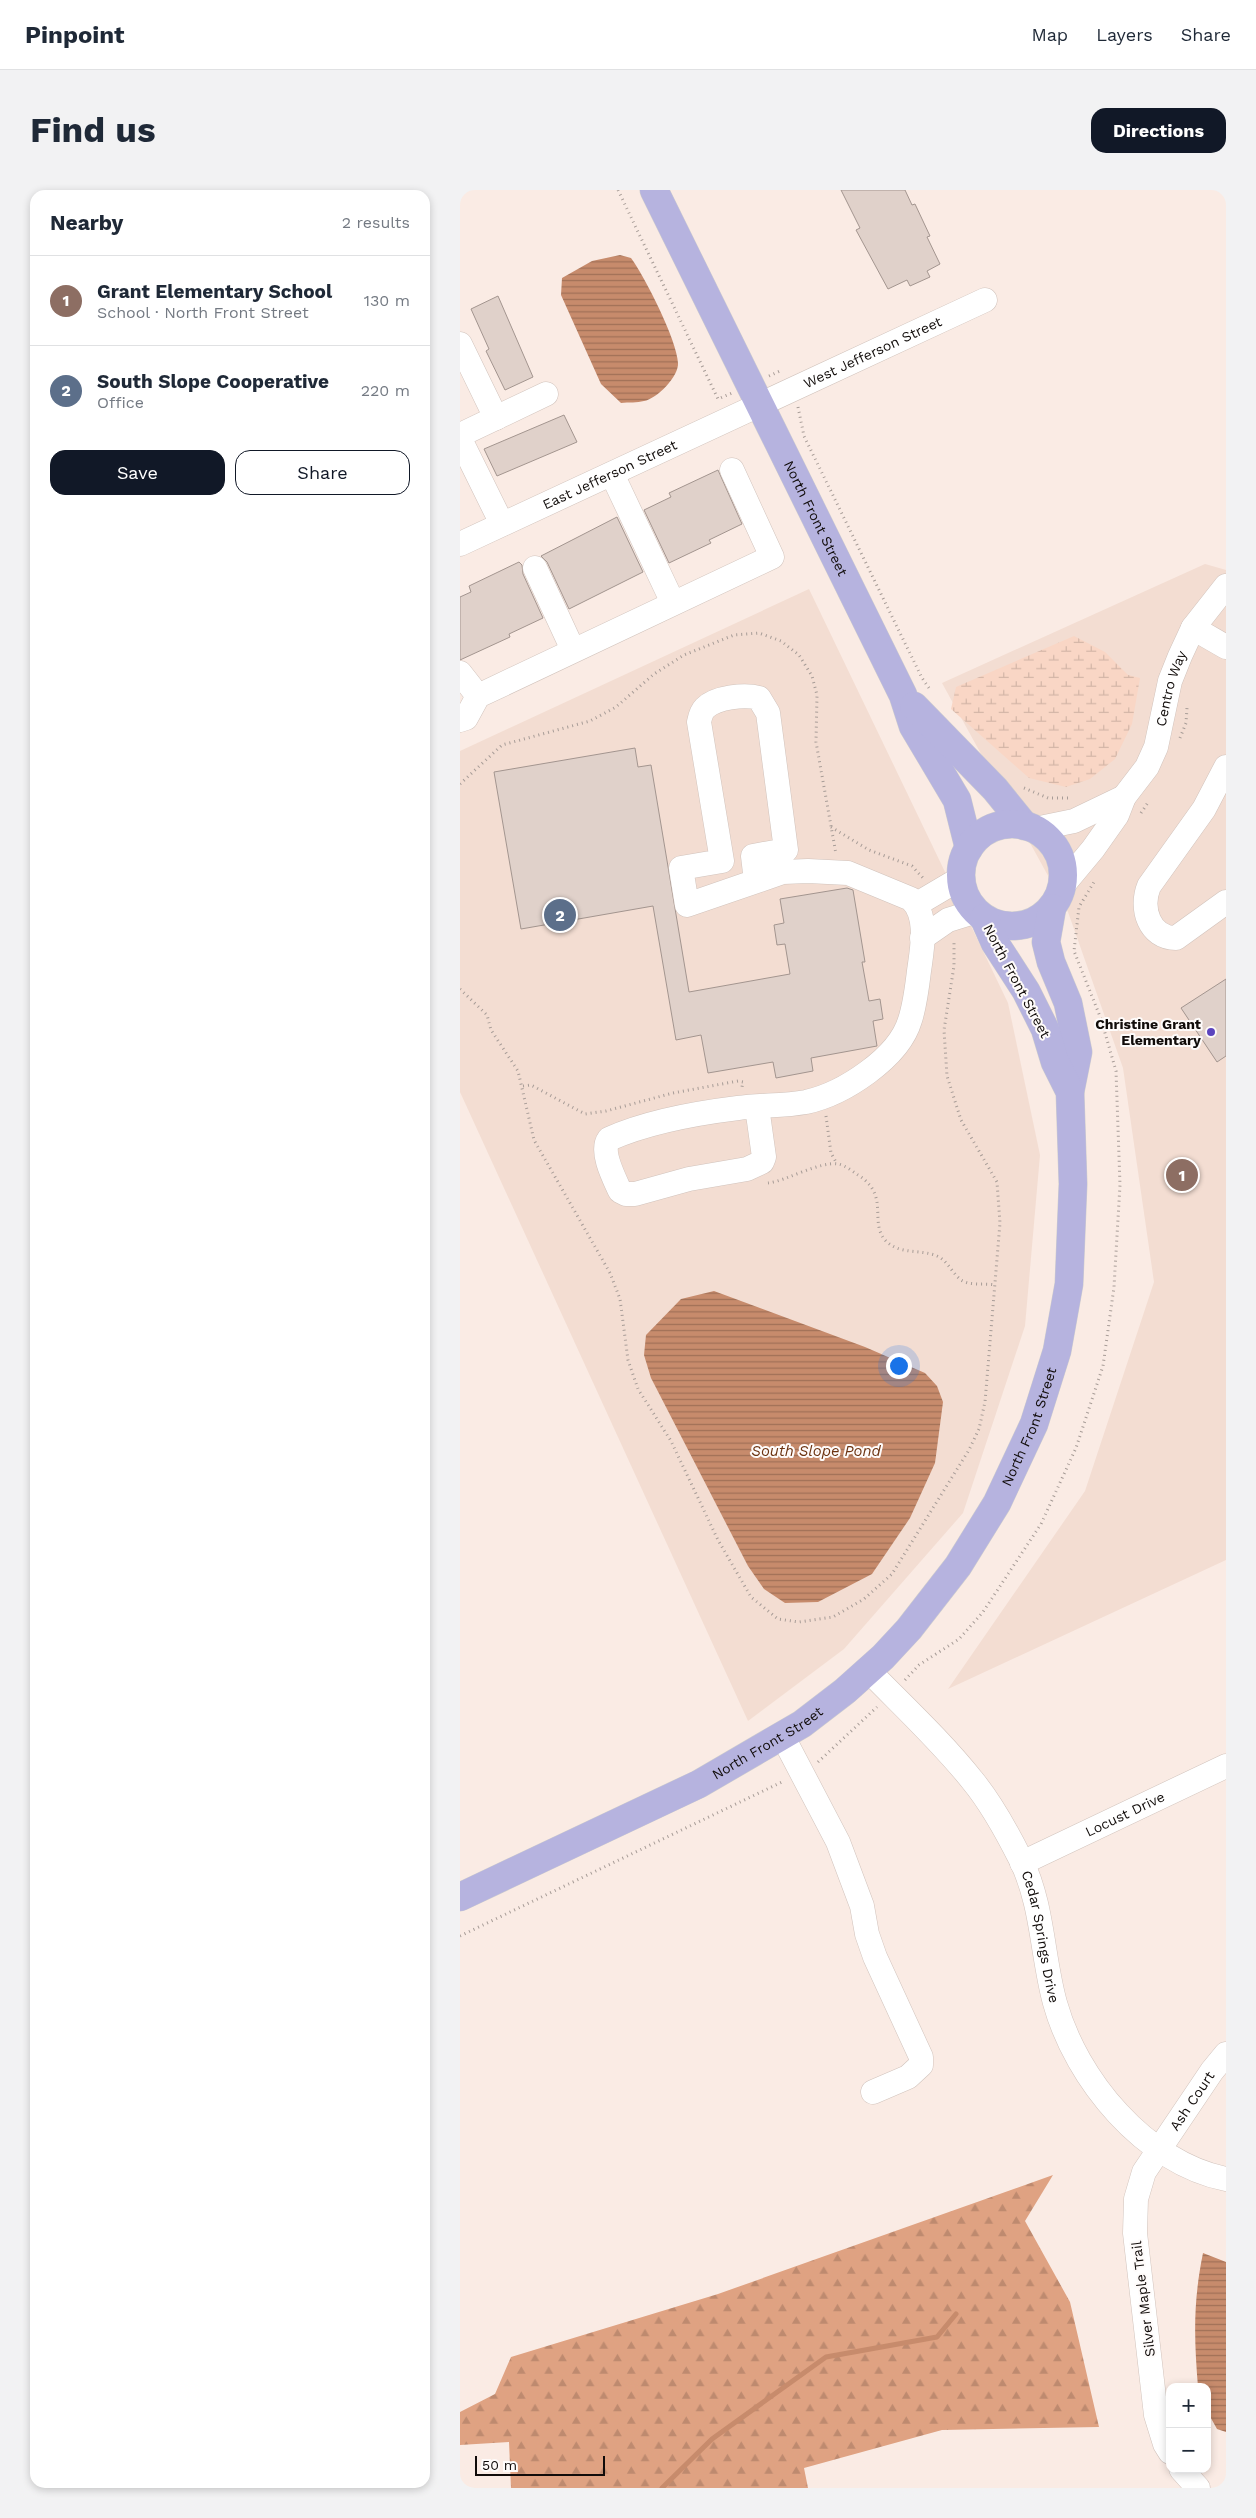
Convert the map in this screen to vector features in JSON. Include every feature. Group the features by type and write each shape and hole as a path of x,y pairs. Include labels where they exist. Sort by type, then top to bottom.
{"main road":[{"name":"North Front Street","path":"654,190 903,695 913,726 957,800 969,848"},
{"path":"903,695 929,718 941,735 1030,827 1054,845 1060,857 1063,871 1046,942 1050,962 1068,1003 1078,1052 1070,1092"},
{"path":"1030,827 1009,824 993,828 980,836 969,848 963,862 961,878 964,893 980,915 998,924 1020,925 1041,918 1057,896"},
{"name":"North Front Street","path":"460,1897 708,1779 783,1736 845,1691 868,1670 933,1600 980,1533 1019,1458 1043,1399 1057,1350 1069,1284 1073,1184 1070,1092 1055,1062 1045,1029 1026,991 995,943 980,915"}],"street":[{"name":"West Jefferson Street","path":"761,405 985,300"},
{"path":"460,344 496,418"},
{"path":"460,435 546,394"},
{"name":"East Jefferson Street","path":"460,544 761,405"},
{"path":"460,439 502,524"},
{"path":"460,720 466,718 478,696 772,557 732,470"},
{"path":"612,474 673,603"},
{"path":"535,568 573,650"},
{"name":"Centro Way","path":"1057,896 1117,815 1124,796 1148,766 1156,747 1170,681 1193,628 1226,586"},
{"path":"1193,628 1226,647"},
{"path":"460,673 478,696"},
{"path":"722,861 699,722 706,707 718,701 751,696 759,698 768,713 786,850 753,856 681,868 687,906 783,872 848,873 896,890 926,898 961,878"},
{"path":"1226,767 1204,809 1149,886 1144,898 1147,914 1157,933 1166,938 1176,938 1226,902"},
{"name":"Centro Way","path":"1030,827 1074,821 1124,796"},
{"path":"753,856 756,882"},
{"path":"750,1108 764,1157 762,1162 747,1169 689,1179 635,1194 626,1194 620,1191 605,1144 609,1139 619,1134 659,1123 750,1108 775,1107 820,1098 852,1084 874,1068 897,1043 910,1022 916,992 926,898"},
{"path":"922,938 948,920 980,915"},
{"name":"Cedar Springs Drive","path":"868,1670 972,1780 998,1817 1022,1863 1036,1903 1055,2002 1068,2041 1098,2092 1123,2120 1182,2163 1226,2179"},
{"path":"783,1736 807,1770 838,1842 862,1906 867,1934 875,1957 921,2057 922,2065 908,2077 873,2092"},
{"name":"Locust Drive","path":"1022,1863 1226,1766"},
{"name":"Ash Court","path":"1160,2148 1212,2071 1226,2054"},
{"name":"Silver Maple Trail","path":"1160,2148 1144,2172 1136,2199 1135,2234 1156,2415 1166,2446"},
{"path":"1185,2473 1198,2488"}],"path":[{"path":"836,858 831,827 869,850 912,866 926,898"},
{"path":"460,990 487,1015 491,1030 513,1061 522,1086 534,1140 610,1272 620,1299 628,1360 638,1389 671,1441 718,1540 751,1596 778,1619 799,1622 833,1616 864,1600 892,1574 969,1450 979,1430 985,1402 1000,1223 997,1182 984,1156 961,1120 947,1076 944,1030 955,947 948,920"},
{"path":"522,1086 531,1085 585,1114 606,1111 673,1093 738,1081 743,1082 750,1108"},
{"path":"820,1098 827,1119 831,1153 836,1164"},
{"path":"747,1169 753,1179 766,1183 804,1170 836,1164 850,1170 873,1188 878,1203 881,1232 891,1245 908,1251 935,1255 945,1261 961,1280 971,1284 995,1285"},
{"path":"460,1936 807,1770 891,1694"}],"shaded area":[{"path":"1205,564 1226,570 1226,1560 948,1689 1085,1491 1154,1282 1123,1068 1068,912 942,683"},
{"path":"809,589 1008,1003 1040,1155 1025,1326 963,1513 844,1649 748,1721 460,1092 460,751"}],"green space":[{"path":"1074,636 1105,652 1128,675 1140,678 1132,724 1115,759 1090,779 1066,787 1029,778 951,709 956,687"},
{"path":"1053,2175 1025,2221 1070,2302 1099,2427 942,2430 804,2468 808,2488 511,2488 509,2442 460,2445 460,2412 495,2394 511,2357 718,2294"}],"water":[{"path":"620,255 631,258 644,279 666,325 678,363 675,374 661,392 639,402 621,403 601,384 561,295 562,278 592,261"},
{"name":"South Slope Pond","path":"714,1291 865,1347 925,1373 937,1386 943,1402 935,1463 910,1518 872,1574 818,1602 785,1603 764,1589 748,1566 651,1378 644,1355 646,1335 681,1299"},
{"path":"1203,2253 1226,2262 1226,2432 1217,2429 1211,2418 1211,2383 1198,2383 1195,2320"}],"building":[{"path":"841,190 905,190 912,205 915,204 930,236 927,237 940,264 927,271 930,277 910,286 907,280 888,289 856,230 860,228"},
{"path":"498,296 533,377 505,390 486,351 489,349 471,309"},
{"path":"564,415 577,442 497,476 484,449"},
{"path":"718,470 742,524 709,540 711,543 669,563 644,510 671,497 669,493"},
{"path":"617,517 643,572 569,609 547,562 541,556"},
{"path":"519,562 522,565 523,574 543,618 509,634 510,637 460,660 460,597 471,592 469,586"},
{"path":"635,748 638,767 651,765 689,992 790,974 785,944 777,945 774,925 784,923 780,899 847,888 853,890 865,962 862,962 869,1001 880,999 883,1019 873,1021 877,1046 811,1058 813,1071 776,1078 773,1062 708,1073 701,1035 676,1040 653,906 521,929 494,772"},
{"name":"Christine Grant Elementary","path":"1226,979 1226,1056 1217,1062 1181,1008"}],"waterway":[{"path":"662,2488 712,2439 826,2357 937,2337 956,2314"}],"place":[{"name":"South Slope Cooperative","path":"560,915"},
{"name":"Christine Grant Elementary","path":"1211,1032"},
{"name":"Grant Elementary School","path":"1182,1175"}]}
